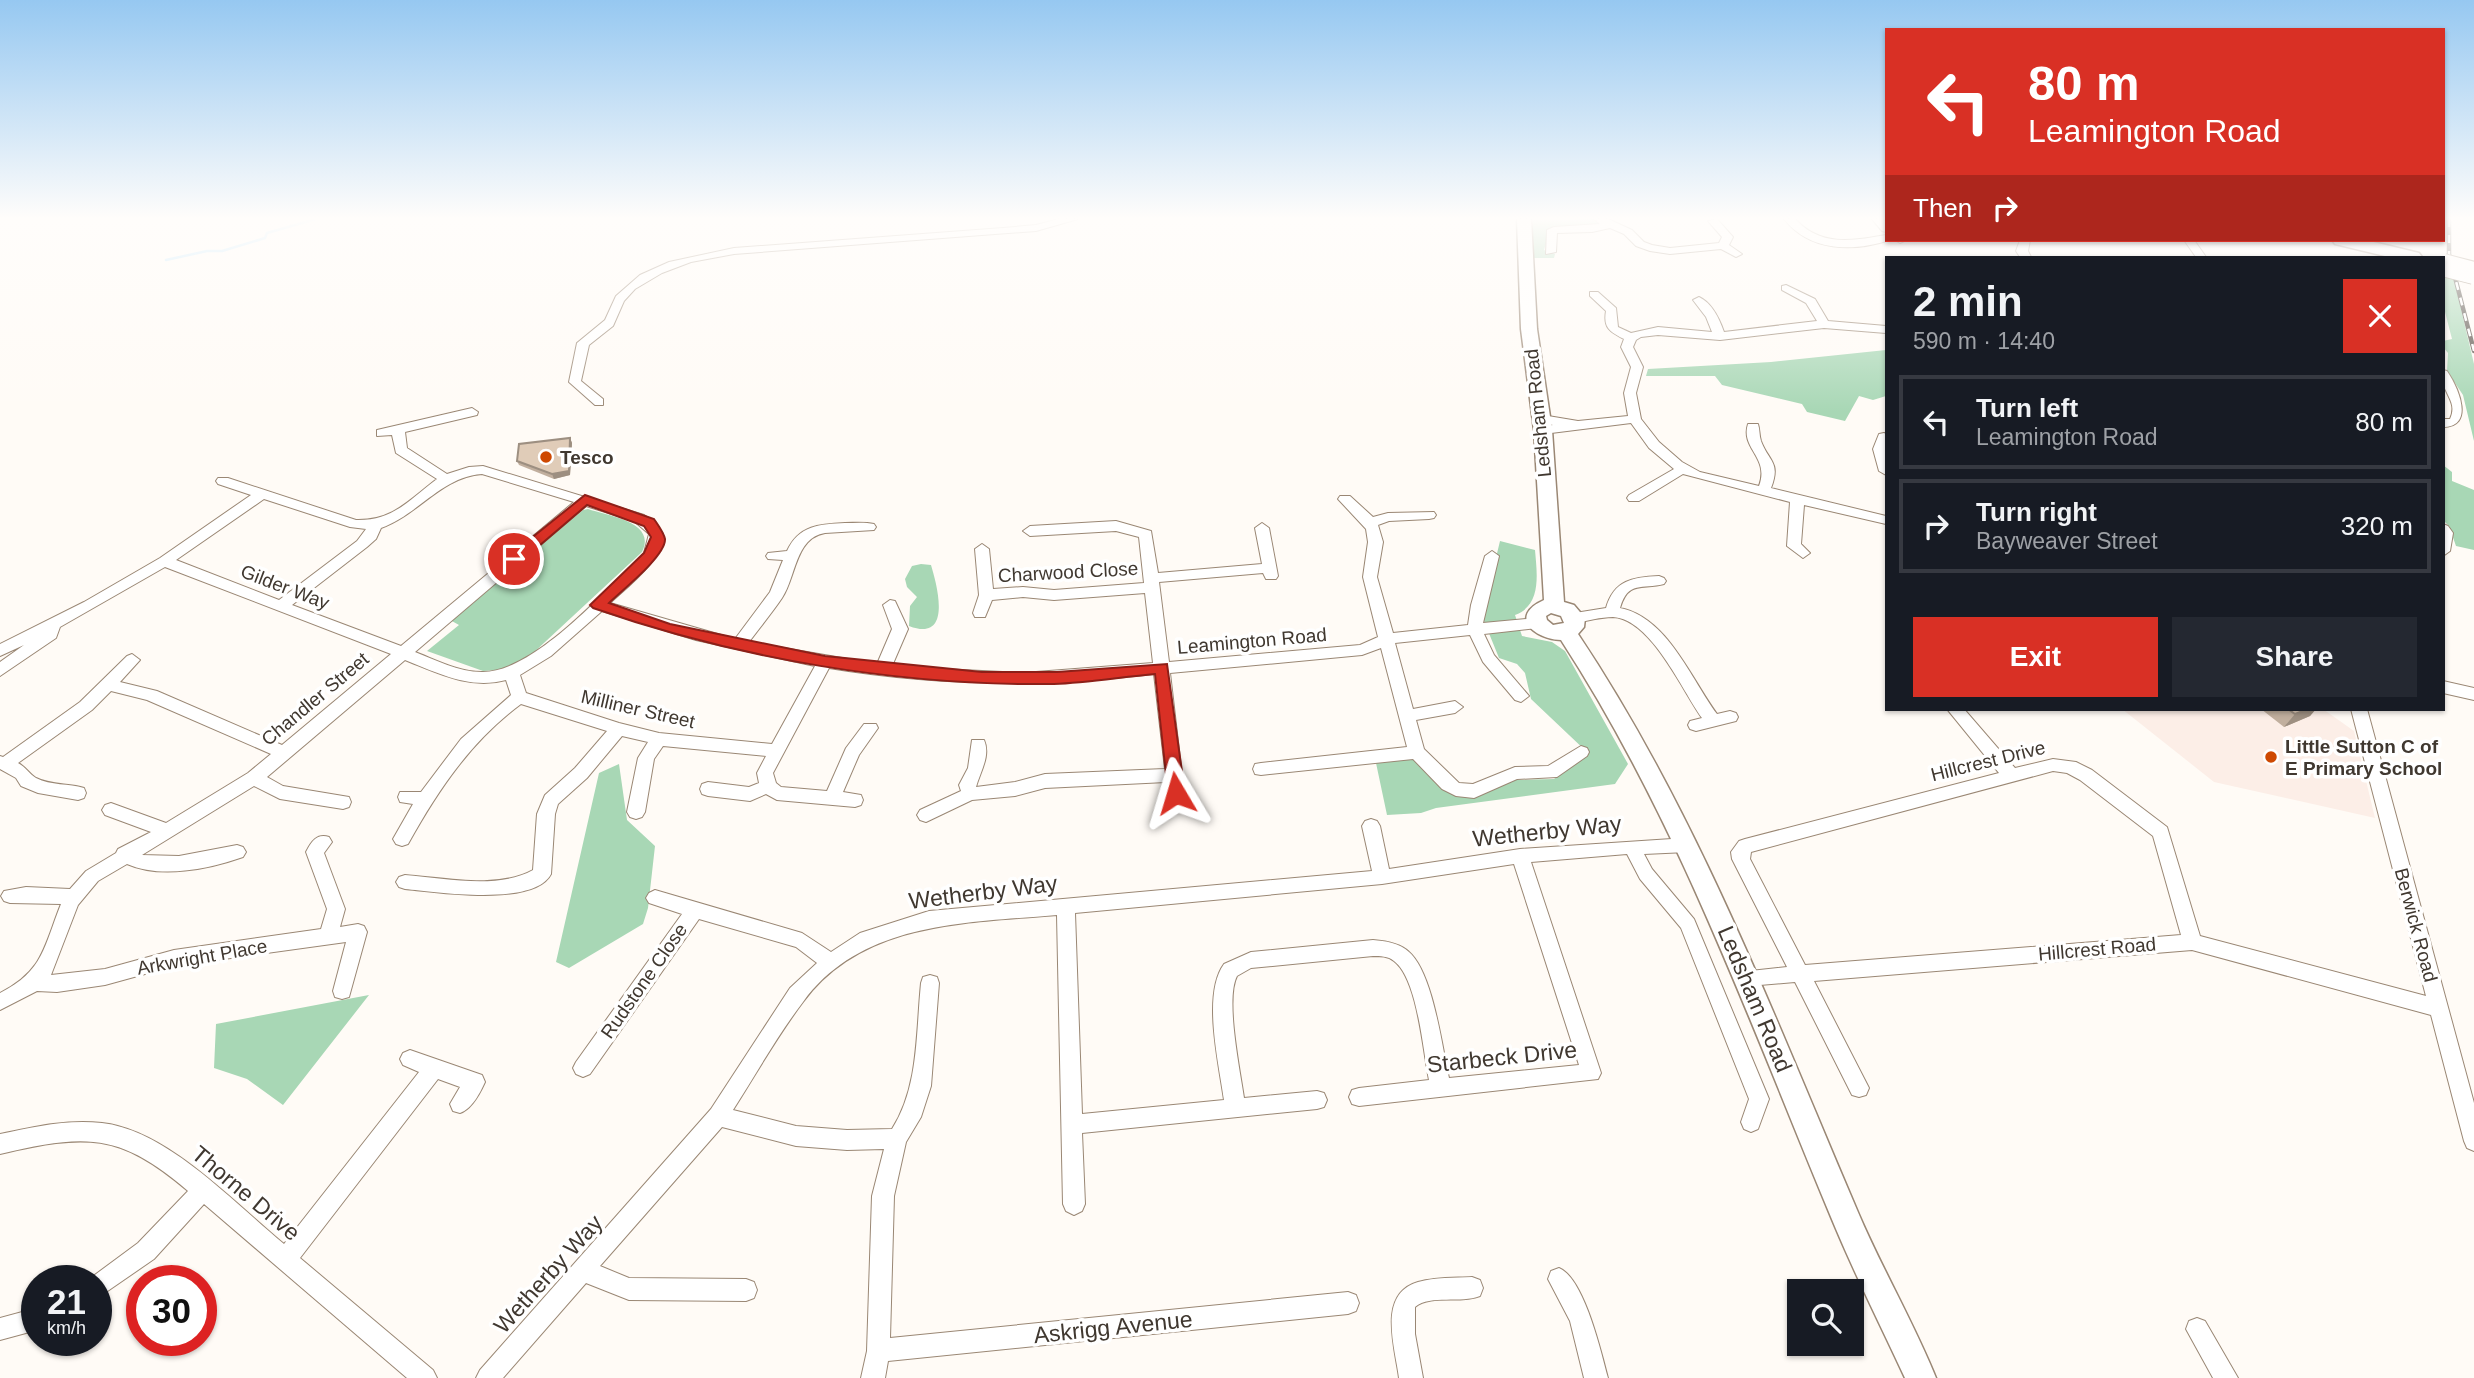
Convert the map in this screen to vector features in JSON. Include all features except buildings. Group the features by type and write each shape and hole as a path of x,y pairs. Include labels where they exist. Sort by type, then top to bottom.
{"main road":[{"name":"Ledsham Road","path":"1527,283 1529,329 1543,425 1555,606"},
{"path":"1555,606 1567,610 1570,625 1548,632 1536,623 1535,617 1539,610 1555,606"},
{"name":"Ledsham Road","path":"1570,625 1687,845 1748,978 1848,1223 1921,1378"}],"street":[{"path":"598,402 575,382 583,343 610,322 618,300 635,283"},
{"path":"1794,289 1811,301 1824,324"},
{"path":"1602,296 1613,313 1610,322 1613,329 1631,338"},
{"path":"1698,298 1712,316 1720,336"},
{"path":"1885,330 1824,324 1773,332 1720,336 1658,331 1638,334 1631,338 1628,347 1637,367 1630,393 1635,419 1659,453 1682,469 1717,481 1885,520"},
{"path":"2445,377 2457,397 2460,412 2460,418 2455,423 2445,423"},
{"path":"382,433 472,412"},
{"path":"1543,425 1578,425 1635,419"},
{"path":"397,430 401,450 446,479"},
{"path":"1748,430 1771,470 1763,492"},
{"path":"1881,435 1879,454 1885,469"},
{"path":"1628,483 1639,494 1682,469"},
{"path":"223,481 355,524 375,525 395,518 446,479 469,471 483,470 585,500"},
{"path":"0,650 89,606 165,561 262,494"},
{"path":"1345,499 1370,523 1377,541 1370,578 1417,752 1456,789 1480,790 1515,773 1551,772 1581,752"},
{"name":"Gilder Way","path":"165,561 473,678 512,673 551,647 649,556 656,545 658,537 649,522 585,500"},
{"name":"Chandler Street","path":"0,1002 34,982 43,973 74,897 92,876 124,854 254,778 585,500"},
{"path":"1797,501 1793,540 1794,546 1803,553"},
{"path":"1370,523 1388,517 1429,515"},
{"path":"281,606 362,544 371,536 375,525"},
{"path":"1030,531 1116,526 1146,534 1176,793"},
{"path":"739,645 776,594 802,539 814,530 869,527"},
{"name":"Charwood Close","path":"980,613 986,588 1055,595 1269,568 1262,528"},
{"path":"982,549 986,588"},
{"path":"773,556 793,555"},
{"path":"1492,556 1475,630 1488,657 1521,696"},
{"path":"1612,612 1620,589 1628,584 1642,585 1659,581"},
{"name":"Leamington Road","path":"598,605 668,629 825,661 883,669 1016,678 1057,678 1362,650 1387,639 1536,623"},
{"path":"883,669 900,629 890,605"},
{"path":"1570,625 1612,612 1634,617 1647,626 1665,648 1713,721"},
{"path":"0,670 51,634 51,624"},
{"path":"78,793 44,788 27,781 22,773 3,763 86,706 132,660"},
{"path":"825,661 765,773 768,786 777,793 855,800"},
{"path":"402,839 449,762 494,714 519,697 512,673"},
{"path":"109,685 151,695 283,752"},
{"path":"2445,687 2474,694"},
{"name":"Milliner Street","path":"519,697 618,729 659,739 776,751"},
{"path":"1407,716 1455,707"},
{"path":"1957,711 2011,775"},
{"name":"Berwick Road","path":"2360,711 2474,1141"},
{"path":"1696,725 1730,717"},
{"path":"832,798 852,752 870,728"},
{"path":"405,882 502,887 534,881 542,874 547,814 551,800 581,773 618,729"},
{"path":"636,812 646,758 659,739"},
{"path":"970,794 967,785 976,768 978,744"},
{"path":"1261,769 1297,758 1417,752"},
{"name":"Hillcrest Drive","path":"1800,972 1741,859 1740,852 1752,844 2053,765 2070,767 2087,775 2154,826 2164,838 2192,942"},
{"path":"926,815 970,794 1052,780 1174,775"},
{"path":"254,778 280,792 344,802"},
{"path":"708,789 750,794 768,786"},
{"path":"407,797 425,799"},
{"path":"111,810 166,830"},
{"path":"1371,825 1382,877"},
{"path":"323,842 315,852 336,909 328,936"},
{"name":"Wetherby Way","path":"488,1378 718,1116 797,994 830,962 867,939 929,919 1382,877 1520,856 1687,845"},
{"name":"Ledsham Road","path":"1632,847 1646,874 1688,924 1759,1099 1751,1122"},
{"path":"124,854 135,862 154,866 237,852"},
{"name":"Starbeck Drive","path":"1359,1097 1598,1072 1520,856"},
{"path":"10,896 32,892 42,897 74,897"},
{"path":"655,898 802,941 830,962"},
{"path":"1066,907 1074,1124 1074,1205"},
{"name":"Rudstone Close","path":"585,1056 695,910"},
{"name":"Arkwright Place","path":"34,982 57,984 105,977 174,958 358,932 342,991"},
{"name":"Hillcrest Road","path":"1748,978 2192,942 2438,1008"},
{"path":"1235,1108 1223,999 1225,979 1239,963 1316,953 1384,948 1408,962 1416,978 1441,1088"},
{"path":"1800,972 1859,1088"},
{"path":"873,1378 878,1350 883,1196 897,1139 911,1117 920,1086 930,983"},
{"path":"410,1059 475,1082 460,1104"},
{"path":"285,1260 434,1069"},
{"path":"1074,1124 1317,1100"},
{"path":"718,1116 796,1136 847,1140 897,1139"},
{"name":"Thorne Drive","path":"0,1144 58,1133 93,1132 133,1141 165,1158 425,1378"},
{"path":"112,1276 146,1251 202,1191"},
{"path":"584,1271 629,1289 746,1290"},
{"path":"1559,1279 1580,1318 1596,1378"},
{"path":"1412,1378 1402,1317 1403,1306 1410,1296 1472,1288"},
{"name":"Askrigg Avenue","path":"878,1350 1348,1303"},
{"path":"0,1329 21,1324"},
{"path":"2197,1329 2226,1378"}],"shaded area":[{"name":"Little Sutton C of E Primary School","path":"2125,711 2326,711 2354,731 2375,818 2214,782"}],"green space":[{"path":"2445,283 2455,283 2474,364 2474,441 2463,395 2447,371 2448,353 2445,341 2452,339 2445,312"},
{"path":"1885,350 1885,396 1873,400 1859,396 1845,421 1807,412 1802,404 1722,385 1715,376 1646,376 1648,369 1771,362"},
{"path":"2445,467 2452,472 2452,481 2474,490 2474,550 2456,546 2445,522"},
{"path":"588,509 637,527 645,542 642,552 531,655 498,670 483,671 427,651 459,625 450,620 583,510"},
{"path":"1500,541 1535,550 1537,578 1534,596 1524,610 1515,615 1522,636 1552,642 1565,651 1628,764 1615,784 1436,808 1421,813 1387,815 1376,763 1412,758 1451,794 1480,796 1512,780 1554,779 1588,753 1531,699 1525,673 1517,664 1499,658 1482,616"},
{"path":"931,565 939,609 932,626 923,629 909,626 910,606 917,597 907,587 905,579 912,566"},
{"path":"619,764 627,820 655,846 648,908 643,924 569,968 556,962 599,773"},
{"path":"369,995 283,1105 247,1079 214,1068 216,1024"}],"railway":[{"path":"2457,283 2474,351"}],"place":[{"name":"Tesco","path":"546,457"},
{"name":"Little Sutton C of E Primary School","path":"2271,757"}],"route":[{"path":"514,559 585,500 649,522 658,537 649,556 598,605 668,629 825,661 982,678 1057,678 1162,668 1176,793"}]}
